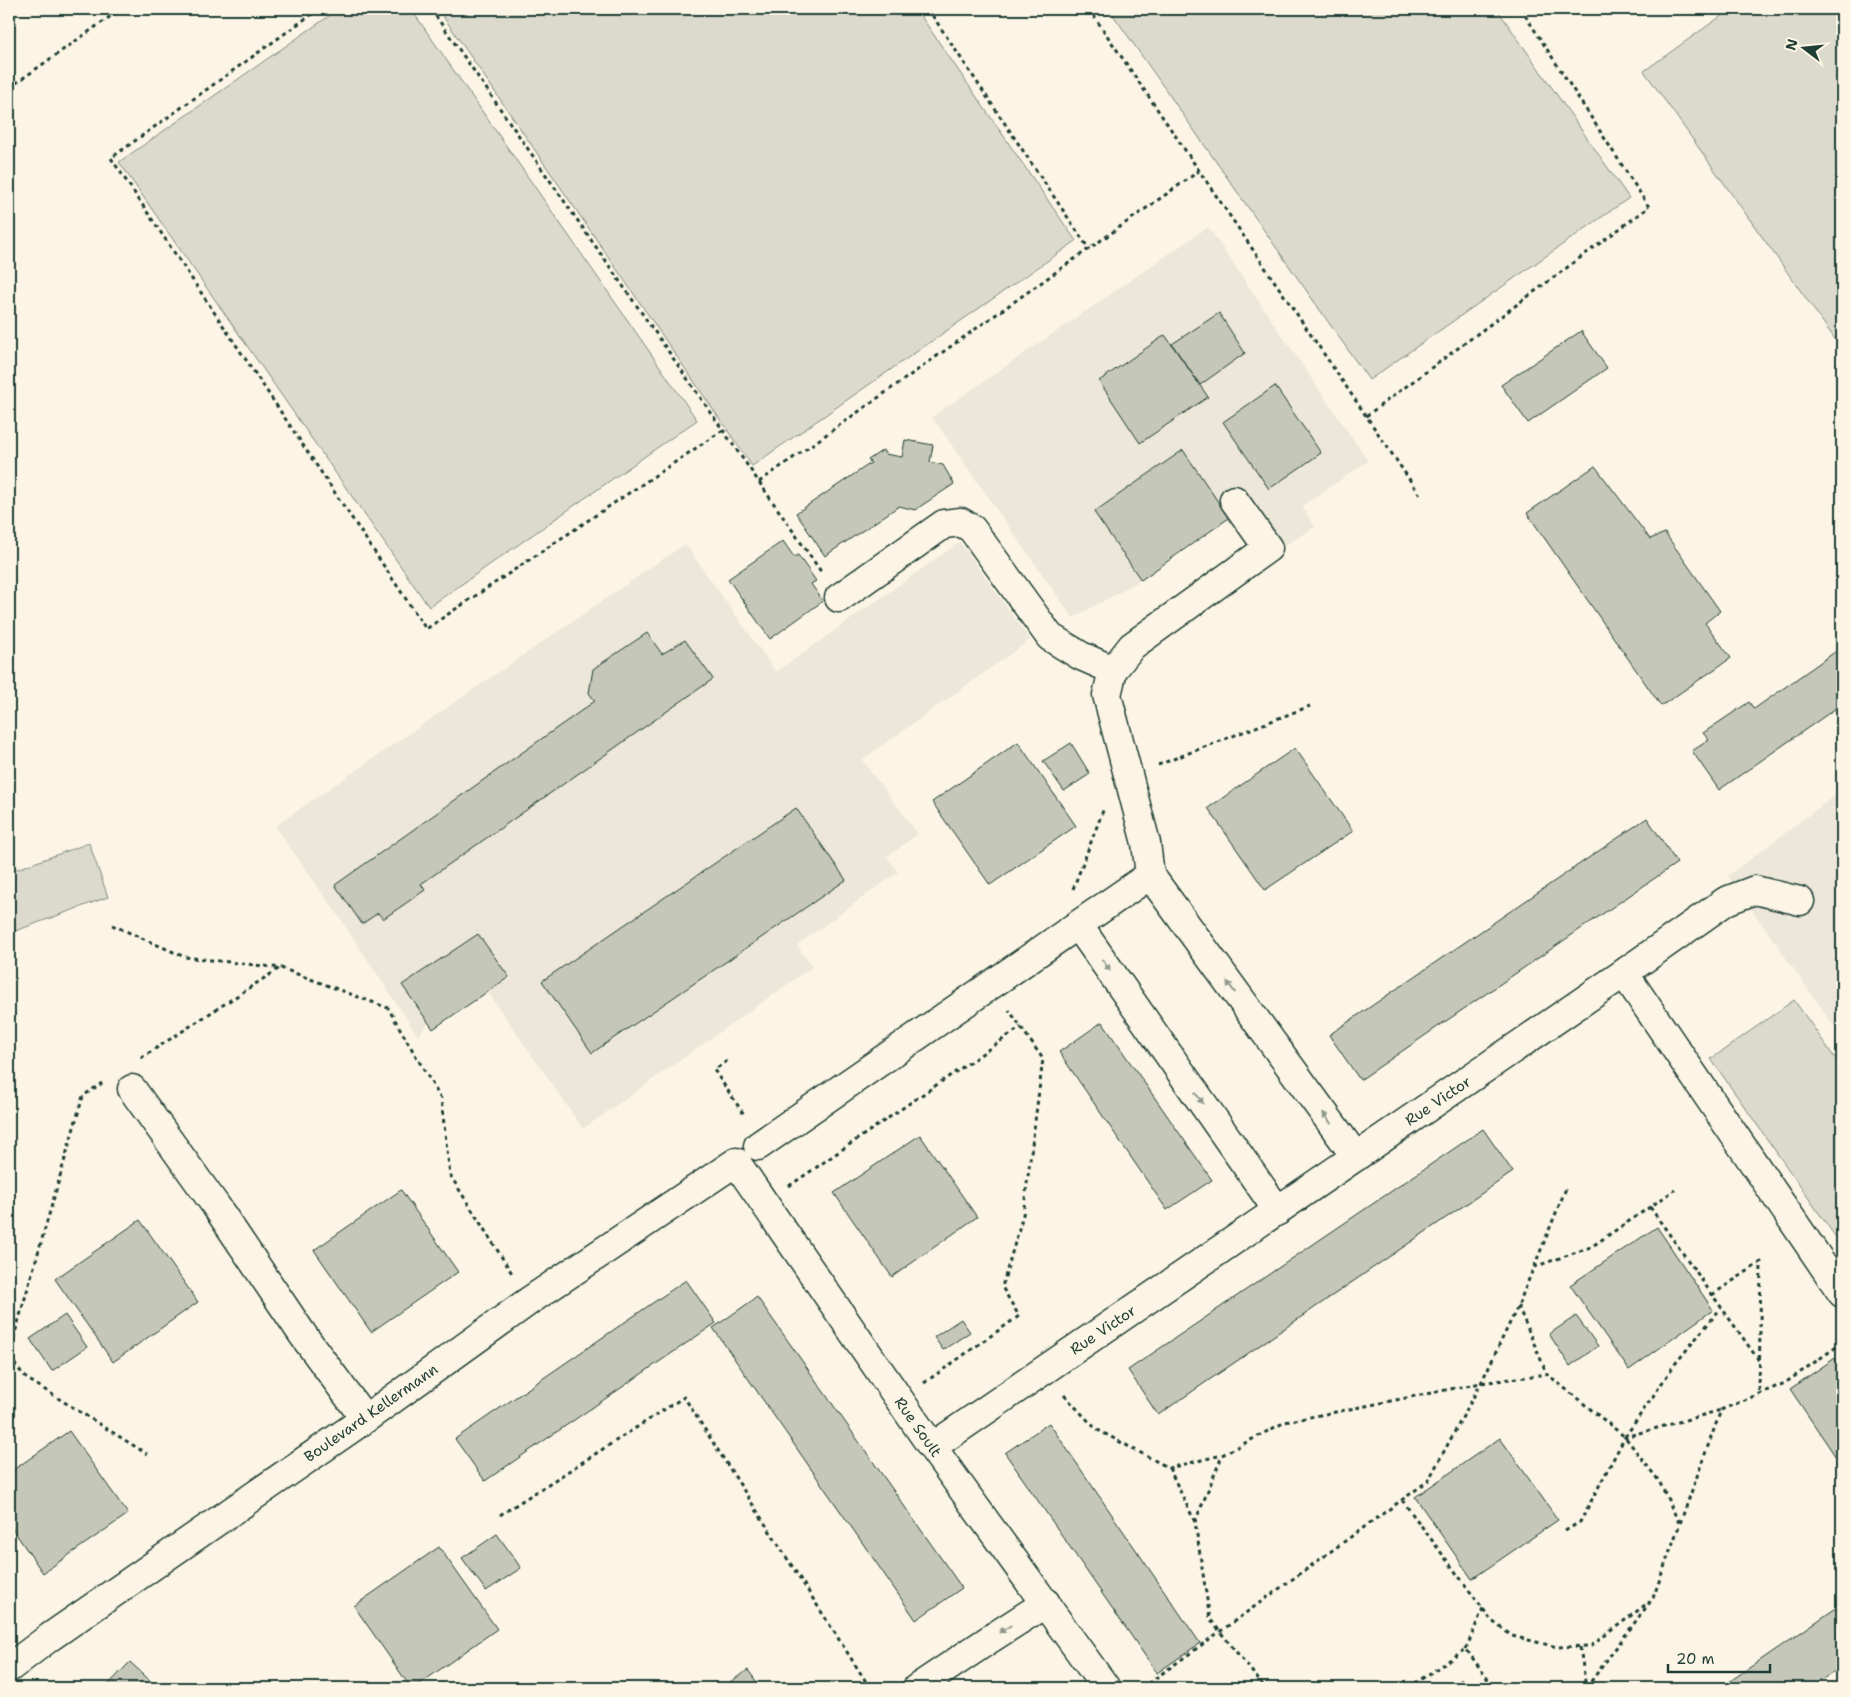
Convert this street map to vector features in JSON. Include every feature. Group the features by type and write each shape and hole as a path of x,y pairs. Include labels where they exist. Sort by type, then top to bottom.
{"street":[{"path":"1234,500 1268,548 1132,646 1113,670 1107,695 1146,844 1150,875 1356,1157"},
{"path":"839,598 944,524 961,522 972,529 1050,637 1081,656 1113,670"},
{"path":"758,1146 1150,875"},
{"name":"Rue Victor","path":"932,1447 1278,1211 1726,901 1755,890 1800,901"},
{"path":"1078,925 1278,1211"},
{"path":"1624,973 1842,1293"},
{"path":"132,1089 216,1206 303,1334 365,1419"},
{"name":"Boulevard Kellermann","path":"9,1668 50,1637 365,1419 529,1301 736,1162"},
{"name":"Rue Soult","path":"736,1162 932,1447 1106,1688"},
{"path":"917,1688 1046,1603"}],"path":[{"path":"9,88 121,9"},
{"path":"319,9 110,158 426,629 722,430"},
{"path":"431,9 839,598"},
{"path":"928,9 1088,249"},
{"path":"1089,9 1420,496"},
{"path":"1366,416 1649,207 1521,9"},
{"path":"759,482 1199,171"},
{"path":"112,925 185,957 281,968 388,1008 440,1099 450,1175 529,1301"},
{"path":"136,1061 281,968"},
{"path":"899,1400 1019,1316 1002,1287 1022,1215 1043,1059 991,985"},
{"path":"764,1204 1021,1027"},
{"path":"714,1070 727,1061"},
{"path":"105,1081 83,1096 9,1356 26,1378 147,1454"},
{"path":"1142,1688 1428,1481 1481,1383 1518,1306 1567,1186"},
{"path":"1534,1267 1591,1247 1675,1190"},
{"path":"1650,1207 1760,1362"},
{"path":"1712,1295 1761,1262 1759,1394"},
{"path":"1518,1306 1547,1374 1625,1437 1659,1481 1680,1526"},
{"path":"1565,1530 1580,1522 1625,1437 1675,1364 1721,1308"},
{"path":"1625,1437 1721,1410 1785,1383 1842,1343"},
{"path":"1042,1371 1096,1429 1169,1468 1195,1522 1210,1619 1266,1688"},
{"path":"1169,1468 1222,1455 1285,1422 1481,1383 1547,1374"},
{"path":"500,1514 684,1397 870,1688"},
{"path":"1586,1688 1653,1598 1721,1410"},
{"path":"1195,1522 1222,1455"},
{"path":"1402,1500 1492,1621 1512,1636 1557,1647 1591,1646 1653,1598"},
{"path":"1408,1688 1466,1649 1483,1608"},
{"path":"1580,1647 1586,1688"},
{"path":"1466,1649 1494,1688"}],"shaded area":[{"path":"339,9 411,9 697,420 429,607 119,162"},
{"path":"438,9 916,9 1076,241 752,466"},
{"path":"1109,9 1497,9 1629,198 1369,380"},
{"path":"1731,9 1842,9 1842,349 1644,71"},
{"path":"1208,227 1368,461 1302,506 1315,527 1284,546 1245,492 1222,507 1229,518 1141,580 1073,618 932,417"},
{"path":"960,542 1030,640 862,760 918,834 887,857 898,872 797,945 812,967 583,1129 472,969 418,1036 340,918 275,826 685,544 776,672"},
{"path":"1842,790 1842,1037 1728,876"},
{"path":"89,843 108,897 10,933 9,872"},
{"path":"1794,1000 1842,1068 1842,1246 1711,1059"}],"building":[{"path":"1219,313 1245,353 1200,385 1172,344"},
{"path":"1581,331 1607,368 1528,423 1501,385"},
{"path":"1165,335 1208,397 1140,443 1099,381"},
{"path":"1275,386 1321,453 1269,489 1223,422"},
{"path":"905,440 933,445 930,462 943,465 954,484 915,510 899,506 825,556 796,513 871,463 868,460 883,450 885,454 902,457"},
{"path":"1183,450 1229,518 1141,580 1094,512"},
{"path":"1595,466 1650,539 1665,533 1720,611 1705,623 1731,658 1661,706 1527,513"},
{"path":"783,541 794,557 798,555 816,581 811,584 823,601 770,639 728,579"},
{"path":"647,633 662,654 685,640 713,679 421,884 425,890 383,919 378,913 362,924 335,885 595,701 589,693 593,669"},
{"path":"1842,647 1842,704 1719,790 1692,751 1709,740 1703,733 1749,702 1754,709"},
{"path":"1018,742 1076,826 990,885 932,802"},
{"path":"1071,743 1090,774 1064,791 1043,761"},
{"path":"1295,748 1353,831 1265,890 1208,808"},
{"path":"796,808 846,880 592,1053 542,981"},
{"path":"1647,818 1677,863 1360,1080 1329,1035"},
{"path":"478,934 509,977 433,1029 402,985"},
{"path":"1102,1022 1212,1180 1167,1210 1059,1052"},
{"path":"1483,1129 1513,1172 1158,1415 1128,1370"},
{"path":"920,1135 977,1217 892,1277 834,1193"},
{"path":"401,1190 458,1272 371,1332 314,1250"},
{"path":"140,1220 198,1302 113,1362 55,1279"},
{"path":"1657,1227 1713,1310 1629,1370 1570,1285"},
{"path":"686,1280 716,1323 485,1481 455,1439"},
{"path":"757,1297 962,1588 916,1620 713,1328"},
{"path":"65,1315 87,1347 52,1371 30,1339"},
{"path":"1576,1316 1598,1346 1570,1366 1549,1334"},
{"path":"961,1319 970,1332 943,1350 934,1337"},
{"path":"1835,1358 1842,1370 1842,1466 1790,1389"},
{"path":"1049,1423 1200,1643 1157,1673 1005,1453"},
{"path":"69,1431 128,1514 43,1573 9,1524 9,1473"},
{"path":"1500,1438 1558,1520 1472,1579 1415,1497"},
{"path":"497,1534 521,1568 486,1591 462,1558"},
{"path":"439,1547 497,1629 414,1688 411,1688 354,1606"},
{"path":"1842,1604 1842,1666 1810,1688 1720,1688"},
{"path":"130,1662 158,1688 105,1688"},
{"path":"748,1670 761,1688 721,1688"},
{"path":"1462,1679 1469,1688 1448,1688"}]}
